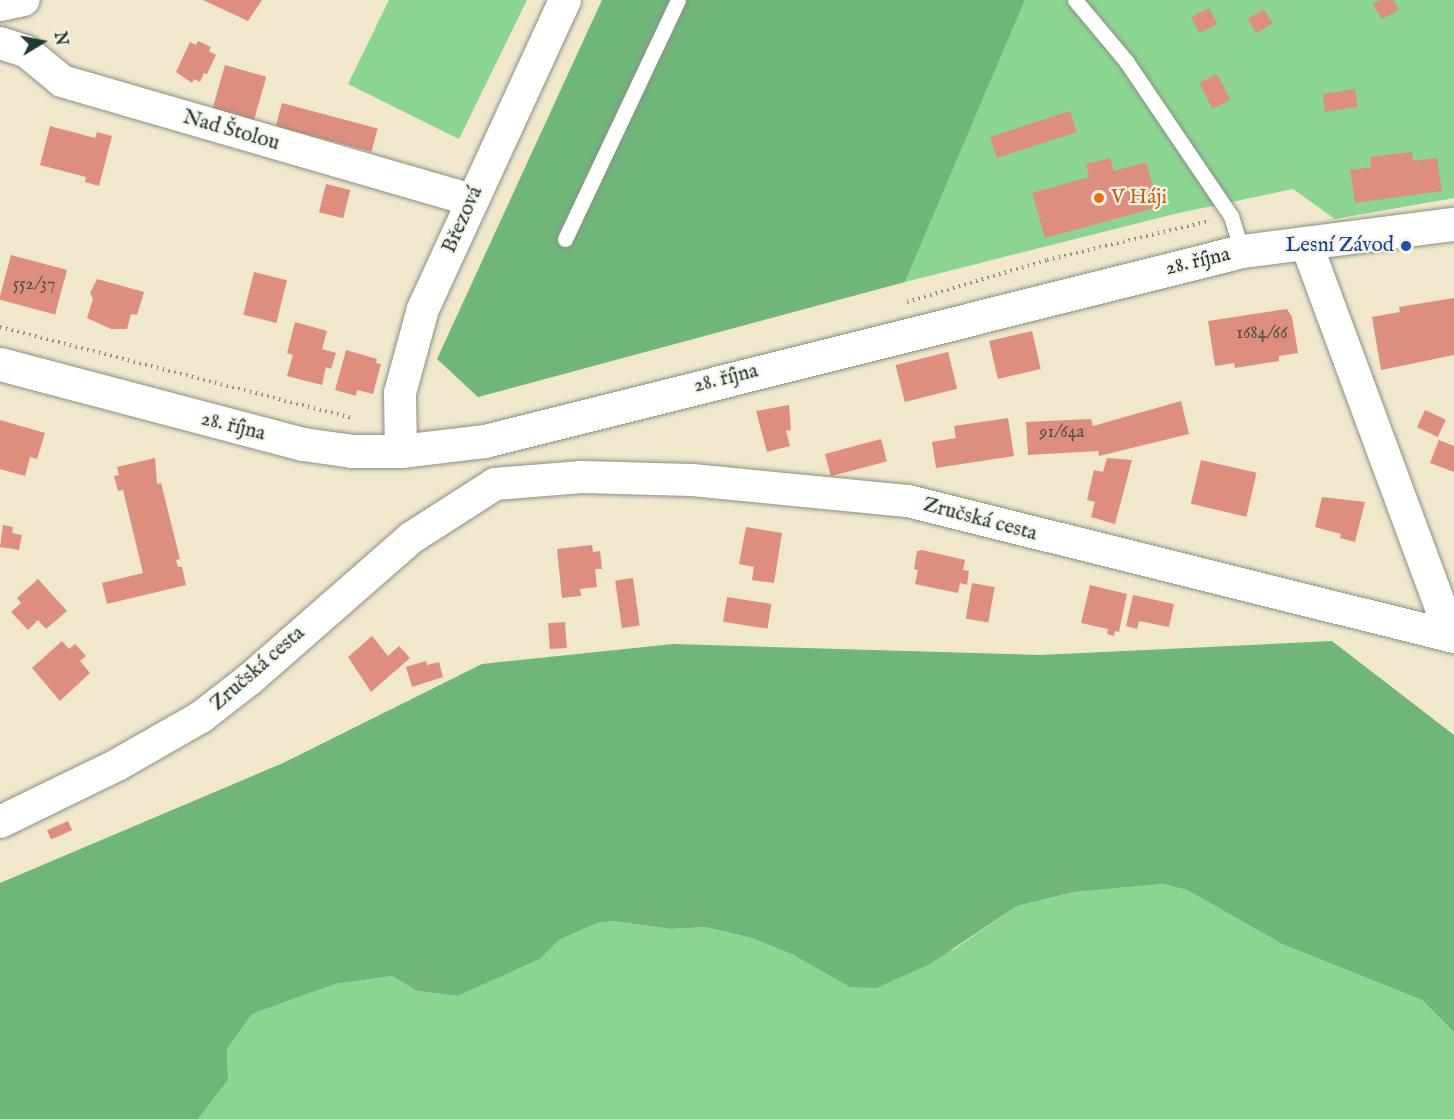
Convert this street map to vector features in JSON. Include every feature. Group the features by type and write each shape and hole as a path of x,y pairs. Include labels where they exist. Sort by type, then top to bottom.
{"main road":[{"name":"28. října","path":"0,364 303,444 352,451 401,451 485,441 1242,251 1454,224"}],"street":[{"path":"0,5 23,0"},
{"name":"Březová","path":"401,451 400,393 417,330 472,200 565,0"},
{"name":"Nad Štolou","path":"0,43 27,52 62,81 472,200"},
{"path":"1306,243 1453,637"},
{"path":"485,441 495,484"},
{"name":"Zručská cesta","path":"0,822 117,765 201,717 250,679 411,538 495,484 582,477 681,480 908,501 1453,637"}],"lane":[{"path":"565,239 678,0"},
{"path":"1075,0 1126,61 1231,216 1242,251"}],"path":[{"path":"0,327 356,419"}],"green space":[{"path":"389,0 527,0 459,139 348,84"},
{"path":"602,0 1025,0 905,282 478,397 437,359"},
{"path":"1025,0 1454,0 1454,198 1335,219 1293,189 1174,214 905,282"},
{"path":"1332,641 1454,735 1454,1032 1422,1000 1282,944 1187,890 1163,884 1074,892 1017,906 930,964 876,988 850,987 794,955 752,938 705,927 671,929 613,921 597,923 559,940 540,959 458,996 417,991 392,976 335,984 252,1014 227,1049 228,1080 198,1119 0,1119 0,883 283,763 482,664 673,644 1040,655"},
{"path":"1163,884 1187,890 1282,944 1422,1000 1454,1032 1454,1119 198,1119 228,1080 227,1049 252,1014 335,984 392,976 417,991 458,996 540,959 559,940 597,923 613,921 671,929 705,927 752,938 794,955 953,950 1017,906 1074,892"}],"building":[{"path":"203,0 262,0 248,21"},
{"path":"1380,0 1393,0 1399,10 1382,19 1373,4"},
{"path":"1209,8 1217,24 1199,33 1191,17"},
{"path":"1264,9 1273,24 1256,33 1248,19"},
{"path":"198,41 211,47 209,51 216,55 207,74 204,73 200,82 194,79 192,83 176,72 190,42 196,45"},
{"path":"225,65 266,77 254,120 213,108"},
{"path":"1217,74 1230,100 1212,109 1199,83"},
{"path":"1355,89 1358,107 1325,112 1322,94"},
{"path":"282,103 378,129 371,152 276,126"},
{"path":"1070,111 1077,132 997,158 990,137"},
{"path":"50,126 95,138 97,132 112,136 99,186 85,182 86,177 40,165"},
{"path":"1412,152 1413,161 1437,158 1442,191 1355,203 1350,170 1371,167 1370,157"},
{"path":"1110,158 1114,171 1146,162 1159,207 1045,238 1032,193 1089,177 1086,164"},
{"path":"326,184 350,190 343,218 319,212"},
{"path":"11,255 67,270 55,314 0,300"},
{"path":"254,272 287,280 276,323 243,315"},
{"path":"97,279 144,292 137,315 131,314 127,329 111,329 87,318 93,299 90,293"},
{"path":"1454,298 1454,355 1381,370 1372,317 1400,312 1399,307"},
{"path":"1287,309 1292,317 1298,353 1279,356 1279,361 1235,368 1234,363 1215,366 1208,321"},
{"path":"295,322 327,331 322,349 336,353 331,369 326,367 322,385 287,376 293,355 287,353"},
{"path":"1032,331 1041,369 998,379 989,341"},
{"path":"346,350 377,359 376,363 381,364 373,394 357,390 356,396 335,390"},
{"path":"948,352 957,389 905,402 896,365"},
{"path":"1181,401 1189,434 1099,456 1098,451 1028,455 1026,422 1091,419 1093,426"},
{"path":"789,405 791,430 786,431 790,446 767,452 756,411"},
{"path":"1425,410 1446,420 1438,437 1417,427"},
{"path":"1008,418 1014,456 936,468 932,442 956,438 954,426"},
{"path":"0,420 45,433 37,459 30,457 25,476 0,469"},
{"path":"881,439 887,461 831,476 825,454"},
{"path":"1439,440 1454,446 1454,472 1430,463"},
{"path":"155,458 157,484 161,483 180,559 176,560 178,567 182,567 186,585 107,604 102,583 143,573 123,490 118,491 114,476 119,475 117,467"},
{"path":"1107,458 1132,460 1115,524 1091,517 1095,502 1087,500 1094,470 1103,472"},
{"path":"1201,460 1257,473 1246,517 1191,504"},
{"path":"1322,497 1365,502 1355,542 1340,538 1341,534 1315,527"},
{"path":"3,525 13,527 12,533 22,535 19,550 0,547"},
{"path":"746,527 782,533 774,583 752,580 754,567 739,564"},
{"path":"592,545 593,552 600,551 602,569 595,569 597,587 580,589 581,596 562,598 557,549"},
{"path":"922,550 965,560 963,570 969,571 967,585 960,583 958,593 915,584 918,570 914,569 917,551"},
{"path":"633,578 640,626 622,628 615,581"},
{"path":"38,579 67,611 46,629 38,620 28,630 11,612 21,603 17,598"},
{"path":"972,583 995,587 988,622 966,618"},
{"path":"1090,585 1127,594 1119,632 1115,631 1114,636 1107,634 1108,629 1081,623"},
{"path":"1133,595 1174,604 1169,627 1139,621 1137,629 1126,626"},
{"path":"727,597 771,604 768,629 723,622"},
{"path":"565,622 567,648 550,649 548,623"},
{"path":"372,636 388,656 399,646 410,658 371,692 348,657"},
{"path":"62,641 69,649 75,644 86,656 80,661 90,673 60,701 32,668"},
{"path":"426,661 427,665 439,662 443,677 412,687 406,667"},
{"path":"68,821 72,830 51,839 47,830"}],"place":[{"name":"V Háji","path":"1099,198"},
{"name":"Lesní Závod","path":"1406,246"}]}
